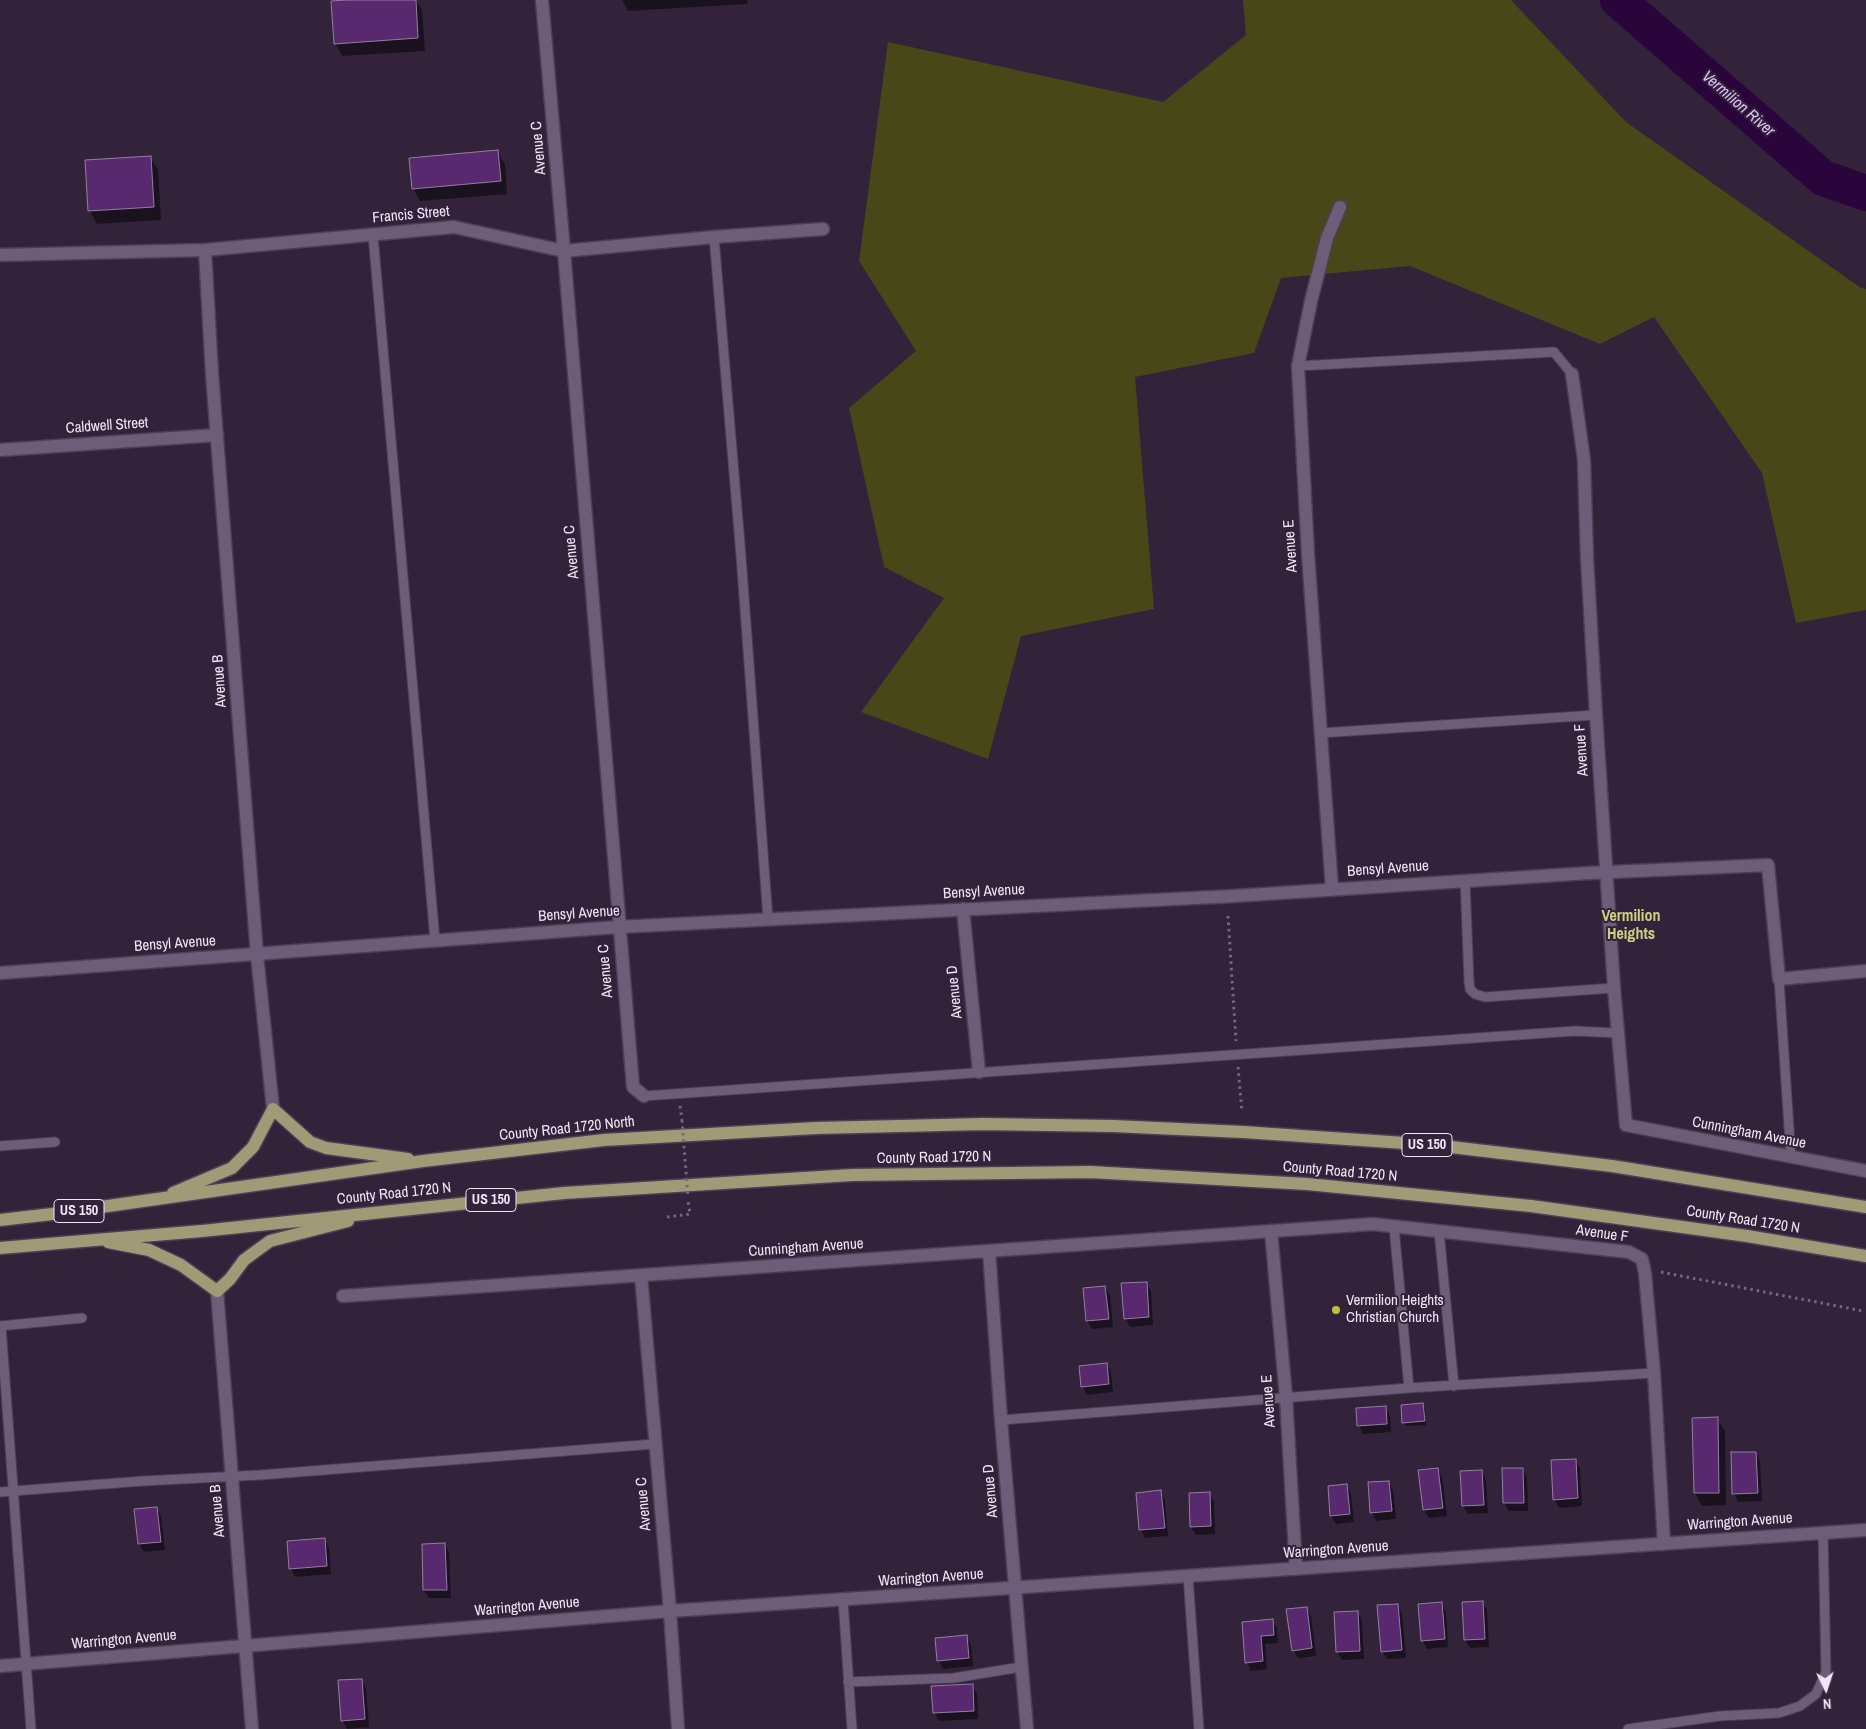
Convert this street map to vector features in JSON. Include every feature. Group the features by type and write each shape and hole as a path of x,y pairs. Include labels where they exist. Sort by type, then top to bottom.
{"main road":[{"path":"157,1200 232,1168 253,1147 273,1109 310,1142 326,1148 423,1161"},
{"name":"County Road 1720 North","path":"157,1200 423,1161 604,1140 816,1128 983,1124 1114,1126 1243,1132 1434,1145 1612,1166 1866,1207"},
{"name":"County Road 1720 N","path":"0,1248 94,1238 202,1231 386,1210 564,1193 852,1176 1090,1172 1307,1184 1531,1206 1747,1236 1866,1256"},
{"name":"US 150","path":"0,1220 157,1200"},
{"path":"94,1238 149,1250 181,1265 217,1291 230,1279 244,1260 270,1241 386,1210"}],"street":[{"name":"Avenue C","path":"542,0 618,927 633,1087 644,1096"},
{"name":"Avenue E","path":"1332,889 1306,525 1298,366 1311,301 1327,238 1340,207"},
{"name":"Francis Street","path":"0,255 205,250 454,227 564,251 823,229"},
{"name":"Avenue B","path":"205,250 217,435 257,955 273,1109"},
{"name":"Avenue F","path":"1572,374 1584,460 1586,558 1614,988 1626,1125"},
{"name":"Caldwell Street","path":"0,450 217,435"},
{"name":"Bensyl Avenue","path":"0,974 618,927 1234,896 1465,880 1768,864 1779,979"},
{"name":"Avenue D","path":"962,909 979,1072"},
{"path":"1779,979 1866,971"},
{"name":"Cunningham Avenue","path":"1626,1125 1866,1171"},
{"name":"Avenue F","path":"1271,1231 1373,1224 1629,1252 1642,1259 1645,1273 1654,1373 1664,1544"},
{"name":"Avenue E","path":"1271,1231 1286,1397 1296,1570"},
{"name":"Cunningham Avenue","path":"343,1296 1271,1231"},
{"name":"Avenue D","path":"989,1251 1027,1729"},
{"name":"Avenue C","path":"642,1275 678,1729"},
{"name":"Avenue B","path":"217,1291 252,1729"},
{"name":"Warrington Avenue","path":"0,1666 670,1611 1866,1530"}],"lane":[{"path":"373,235 435,940"},
{"path":"714,237 741,556 768,919"},
{"path":"1298,366 1554,352 1572,374"},
{"path":"1320,733 1596,715"},
{"path":"1465,880 1469,981 1470,989 1475,994 1485,997 1614,988"},
{"path":"1779,979 1791,1158"},
{"path":"644,1096 1575,1030 1618,1033"},
{"path":"0,1146 55,1142"},
{"path":"1394,1227 1409,1388"},
{"path":"1439,1231 1454,1386"},
{"path":"31,1729 1,1326 82,1318"},
{"path":"1001,1420 1409,1388 1654,1373"},
{"path":"0,1492 143,1481 231,1477 655,1444"},
{"path":"1628,1729 1720,1716 1778,1713 1800,1706 1816,1694 1826,1672 1823,1533"},
{"path":"1188,1576 1199,1729"},
{"path":"843,1600 852,1729"},
{"path":"848,1682 939,1679 1021,1667"}],"path":[{"path":"1228,916 1242,1112"},
{"path":"668,1217 690,1214 680,1104"},
{"path":"1660,1272 1863,1311"}],"shaded area":[{"path":"1243,0 1511,0 1626,122 1861,288 1866,289 1866,610 1796,623 1762,473 1654,317 1600,344 1410,266 1281,278 1254,353 1135,377 1154,609 1021,636 988,759 861,712 944,598 884,567 849,408 916,351 859,261 888,42 1163,102 1246,35"}],"building":[{"path":"416,0 418,38 334,44 331,1"},
{"path":"498,150 501,181 412,189 409,158"},
{"path":"151,156 154,207 88,211 85,160"},
{"path":"1147,1282 1149,1317 1124,1319 1121,1283"},
{"path":"1105,1286 1109,1319 1086,1321 1083,1288"},
{"path":"1107,1363 1109,1384 1081,1387 1079,1366"},
{"path":"1423,1403 1425,1421 1402,1423 1401,1405"},
{"path":"1386,1406 1387,1424 1357,1426 1356,1408"},
{"path":"1718,1417 1719,1493 1694,1493 1692,1418"},
{"path":"1731,1452 1756,1452 1758,1493 1732,1494"},
{"path":"1576,1459 1578,1498 1553,1500 1551,1460"},
{"path":"1438,1468 1443,1508 1423,1510 1418,1470"},
{"path":"1502,1468 1523,1468 1524,1503 1503,1503"},
{"path":"1482,1470 1484,1505 1462,1506 1460,1471"},
{"path":"1389,1481 1392,1511 1370,1513 1368,1482"},
{"path":"1347,1484 1350,1514 1330,1516 1328,1486"},
{"path":"1161,1490 1165,1528 1139,1530 1136,1493"},
{"path":"1210,1492 1211,1526 1190,1527 1189,1493"},
{"path":"157,1507 161,1542 138,1544 134,1509"},
{"path":"325,1538 327,1566 289,1569 287,1541"},
{"path":"445,1543 447,1590 423,1590 422,1544"},
{"path":"1483,1601 1485,1639 1464,1640 1462,1602"},
{"path":"1442,1602 1445,1639 1421,1641 1418,1604"},
{"path":"1398,1604 1402,1650 1381,1652 1377,1605"},
{"path":"1307,1607 1312,1648 1292,1651 1286,1609"},
{"path":"1358,1611 1360,1651 1336,1652 1334,1612"},
{"path":"1273,1619 1274,1635 1261,1636 1263,1661 1245,1663 1242,1622"},
{"path":"967,1635 969,1658 937,1661 935,1638"},
{"path":"362,1679 365,1719 341,1721 338,1680"},
{"path":"973,1684 974,1711 933,1713 931,1686"}],"waterway":[{"name":"Vermilion River","path":"1618,0 1823,178 1866,193"}],"place":[{"name":"Vermilion Heights Christian Church","path":"1336,1310"}],"district":[{"name":"Vermilion Heights","path":"1631,926"}]}
